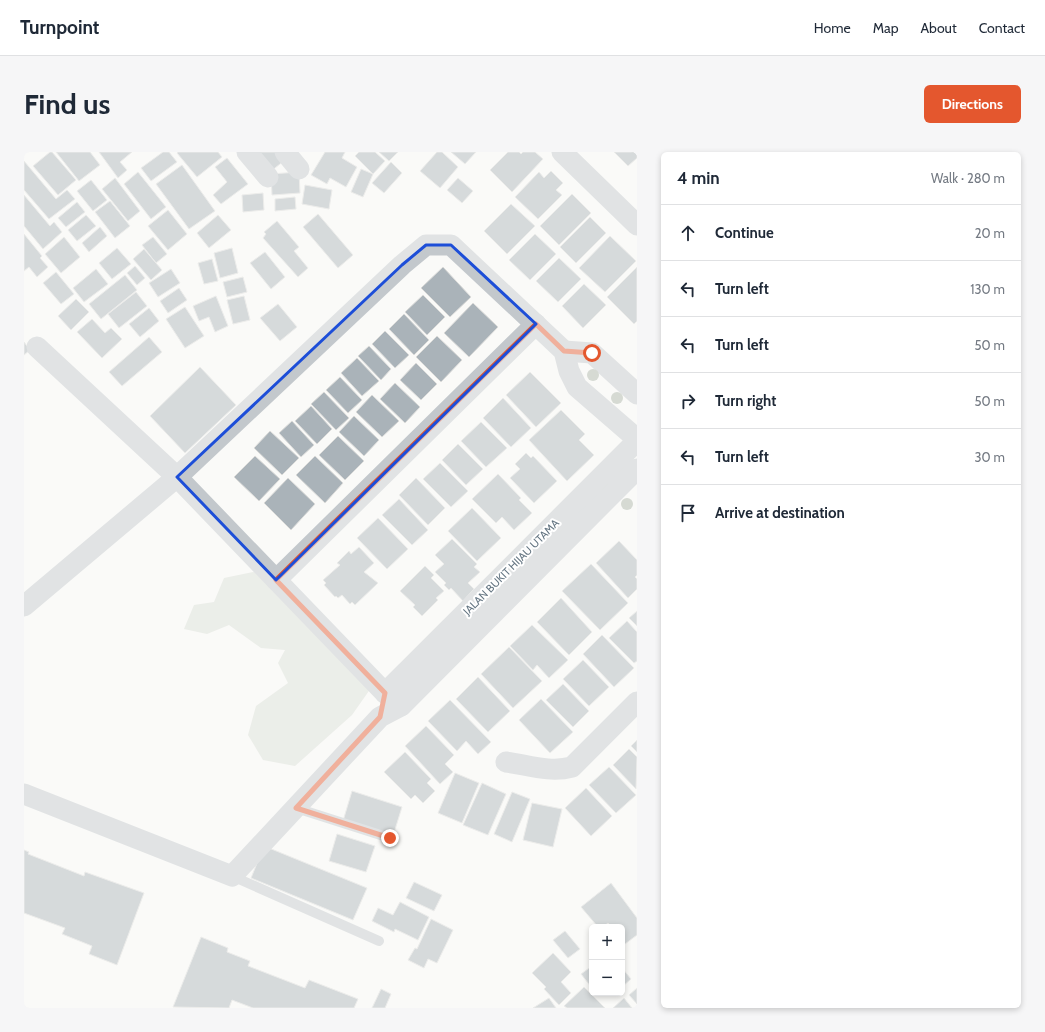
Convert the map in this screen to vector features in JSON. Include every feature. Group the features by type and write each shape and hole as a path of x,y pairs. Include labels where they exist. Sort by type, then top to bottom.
{"street":[{"path":"247,152 268,178"},
{"path":"285,152 299,169"},
{"path":"562,152 637,225"},
{"path":"24,606 177,477 402,265 426,245 451,245 564,351 569,371 578,387 637,440"},
{"path":"276,580 536,324"},
{"path":"37,347 177,477 385,693 401,706"},
{"path":"564,351 592,353 637,394"},
{"name":"JALAN BUKIT HIJAU UTAMA","path":"385,693 637,440"},
{"name":"JALAN BUKIT HIJAU UTAMA","path":"380,717 401,706 637,469"},
{"path":"24,794 232,876 380,717 385,693"},
{"path":"506,762 561,770 572,767 637,702"}],"lane":[{"path":"296,808 390,838"},
{"path":"232,876 379,941"}],"highlighted area":[{"path":"426,245 451,245 536,324 276,580 177,477 402,265"}],"shaded area":[{"path":"253,572 268,574 371,688 352,715 295,766 263,760 248,735 256,706 288,683 278,663 285,650 261,648 229,625 207,634 184,629 194,605 214,602 224,578"}],"building":[{"path":"52,152 76,180 58,195 33,166"},
{"path":"56,152 90,152 100,165 79,181"},
{"path":"99,152 132,152 120,162 127,170 118,178"},
{"path":"163,152 169,152 177,162 151,181 141,168"},
{"path":"218,152 222,157 197,177 177,153"},
{"path":"254,152 278,152 285,160 270,172"},
{"path":"325,152 345,152 342,158 357,167 346,187 330,178 327,184 311,175"},
{"path":"359,152 375,152 385,161 373,174 355,156"},
{"path":"379,152 398,152 389,161"},
{"path":"437,152 442,152 458,167 440,188 420,171"},
{"path":"451,152 476,152 465,164"},
{"path":"508,152 519,152 521,154 523,152 535,152 543,159 512,192 490,170"},
{"path":"614,152 637,152 637,158 628,166"},
{"path":"227,158 248,184 221,204 213,195 227,182 215,167"},
{"path":"24,161 56,199 67,190 75,199 49,219 24,190"},
{"path":"391,162 402,173 384,193 372,183"},
{"path":"182,165 215,211 189,229 156,184"},
{"path":"361,169 373,174 363,197 351,192"},
{"path":"551,171 563,183 556,190 562,195 538,219 515,197 539,172 544,178"},
{"path":"138,172 166,207 151,219 124,184"},
{"path":"299,172 300,193 272,195 271,174"},
{"path":"115,178 140,211 128,221 102,189"},
{"path":"458,178 473,191 462,203 447,190"},
{"path":"91,180 107,200 93,211 77,191"},
{"path":"305,185 332,190 329,209 302,204"},
{"path":"263,193 264,210 243,212 242,195"},
{"path":"572,194 591,213 559,245 540,226"},
{"path":"24,195 50,226 54,222 62,232 43,249 24,226"},
{"path":"295,197 296,209 275,211 275,199"},
{"path":"110,201 130,226 115,238 95,212"},
{"path":"77,202 85,212 66,227 58,218"},
{"path":"511,204 535,226 507,254 484,231"},
{"path":"168,210 187,234 168,250 148,226"},
{"path":"318,214 353,255 338,268 303,227"},
{"path":"86,215 96,226 77,241 68,230"},
{"path":"218,215 231,230 209,248 197,233"},
{"path":"590,217 606,233 576,263 560,247"},
{"path":"277,221 299,247 294,251 308,268 298,277 263,238 266,234 264,232"},
{"path":"100,227 107,236 89,252 82,243"},
{"path":"24,234 42,256 40,258 48,267 37,277 29,267 24,271"},
{"path":"535,234 556,254 530,280 509,260"},
{"path":"610,236 636,261 605,292 579,268"},
{"path":"64,237 80,257 61,273 45,254"},
{"path":"153,237 167,254 156,263 142,245"},
{"path":"117,248 131,264 112,279 99,263"},
{"path":"232,248 238,273 220,278 214,253"},
{"path":"144,249 162,270 151,280 133,259"},
{"path":"265,252 285,277 271,289 250,263"},
{"path":"559,258 581,279 558,302 536,281"},
{"path":"212,259 218,281 204,284 198,263"},
{"path":"135,266 145,278 137,285 127,273"},
{"path":"443,267 471,297 450,317 421,288"},
{"path":"637,267 637,321 634,324 607,297"},
{"path":"96,269 108,284 84,302 73,288"},
{"path":"171,269 180,283 158,297 149,283"},
{"path":"56,272 74,294 61,304 43,283"},
{"path":"125,275 137,290 101,319 89,304"},
{"path":"243,277 247,292 227,297 223,282"},
{"path":"584,284 606,305 583,328 562,306"},
{"path":"179,288 187,300 168,313 160,301"},
{"path":"136,292 147,306 119,328 108,314"},
{"path":"423,295 445,317 427,335 405,312"},
{"path":"216,296 228,326 215,332 209,317 199,321 193,306"},
{"path":"244,296 250,320 233,324 227,300"},
{"path":"76,299 89,312 71,330 58,316"},
{"path":"473,303 498,327 469,357 444,333"},
{"path":"278,304 297,327 280,341 260,318"},
{"path":"185,307 204,336 185,348 166,319"},
{"path":"149,308 159,321 140,337 129,324"},
{"path":"404,314 429,340 414,355 389,329"},
{"path":"92,319 105,333 111,328 122,339 102,358 77,332"},
{"path":"385,331 409,355 395,368 372,344"},
{"path":"437,336 462,360 441,382 416,357"},
{"path":"149,337 162,352 122,386 109,372"},
{"path":"24,342 30,350 24,355"},
{"path":"369,346 391,369 381,380 358,356"},
{"path":"357,358 379,381 362,396 341,373"},
{"path":"416,363 437,384 421,400 400,380"},
{"path":"200,367 236,405 185,453 150,416"},
{"path":"530,372 561,403 536,427 506,395"},
{"path":"340,377 362,400 348,413 326,390"},
{"path":"395,383 420,407 405,423 380,399"},
{"path":"324,392 349,418 336,430 311,404"},
{"path":"372,395 399,421 382,437 356,412"},
{"path":"503,398 531,428 511,447 483,418"},
{"path":"311,406 332,429 317,444 295,421"},
{"path":"561,410 585,434 579,440 594,455 567,481 529,440"},
{"path":"354,416 379,440 364,456 339,432"},
{"path":"292,421 314,445 301,457 279,433"},
{"path":"481,422 507,448 486,467 461,441"},
{"path":"270,431 299,458 282,475 254,448"},
{"path":"338,436 364,461 345,480 319,455"},
{"path":"458,444 483,469 466,485 442,460"},
{"path":"526,453 531,458 533,456 557,481 534,503 510,478 520,469 515,464"},
{"path":"255,456 280,479 259,501 234,477"},
{"path":"315,456 343,483 325,503 296,475"},
{"path":"440,463 468,491 451,507 423,479"},
{"path":"498,474 521,498 519,500 532,513 514,530 502,517 496,523 472,499"},
{"path":"288,478 315,504 291,530 264,503"},
{"path":"416,478 445,508 428,525 399,495"},
{"path":"399,499 428,530 412,545 382,515"},
{"path":"472,508 501,538 477,561 448,531"},
{"path":"378,518 408,549 387,569 357,538"},
{"path":"452,539 477,564 474,567 480,572 468,583 474,589 463,601 451,588 449,590 444,585 446,583 435,572 444,564 435,555"},
{"path":"619,541 637,560 637,575 635,577 637,579 637,589 628,598 596,563"},
{"path":"359,547 374,563 364,572 378,583 355,605 352,602 350,604 342,595 338,598 336,596 335,597 324,585 326,583 323,580 340,565 337,563 349,551 351,554"},
{"path":"591,564 628,603 600,630 562,591"},
{"path":"425,566 434,575 431,578 444,591 436,598 438,600 422,616 413,607 415,605 400,591"},
{"path":"561,598 592,632 569,655 537,622"},
{"path":"637,611 637,626 629,618"},
{"path":"627,621 637,632 637,661 634,663 609,638"},
{"path":"532,625 568,660 549,678 537,665 533,670 510,646"},
{"path":"602,635 634,668 614,687 583,654"},
{"path":"509,647 542,681 513,708 481,674"},
{"path":"583,660 609,687 589,706 563,679"},
{"path":"478,677 510,711 488,732 456,699"},
{"path":"563,684 589,711 573,727 546,700"},
{"path":"541,699 573,732 550,753 519,720"},
{"path":"450,700 491,742 478,754 466,741 457,751 428,721"},
{"path":"426,726 454,755 445,764 453,772 440,784 405,746"},
{"path":"637,740 637,752 631,746"},
{"path":"629,749 637,757 636,789 613,765"},
{"path":"405,752 431,779 427,783 435,791 423,803 415,795 411,799 384,772"},
{"path":"609,767 636,795 616,813 589,785"},
{"path":"455,773 479,783 462,823 438,813"},
{"path":"482,783 506,794 488,835 463,825"},
{"path":"586,788 612,816 591,836 565,808"},
{"path":"352,791 402,807 393,836 343,821"},
{"path":"512,792 530,799 512,842 494,834"},
{"path":"532,803 562,809 553,847 523,840"},
{"path":"337,834 375,846 366,872 329,861"},
{"path":"264,846 367,888 353,920 251,878"},
{"path":"24,850 29,852 28,854 84,876 85,872 144,893 117,965 89,954 92,946 62,934 65,928 24,913"},
{"path":"414,882 442,895 434,911 406,898"},
{"path":"611,883 637,918 637,935 625,944 625,924 595,924 581,907"},
{"path":"400,902 429,917 418,940 395,929 394,932 372,921 378,908 393,915"},
{"path":"431,919 453,930 437,963 428,959 424,968 408,960 415,948 417,949"},
{"path":"565,931 580,949 568,958 553,940"},
{"path":"201,937 228,948 227,952 250,961 248,966 305,988 309,980 358,999 354,1008 253,1008 232,1000 229,1008 173,1007"},
{"path":"553,953 571,972 561,982 571,993 559,1005 544,989 546,987 532,973"},
{"path":"589,968 589,984 581,974"},
{"path":"625,972 631,979 625,984"},
{"path":"584,987 589,992 589,996 593,996 605,1008 567,1008 564,1006"},
{"path":"637,988 637,1004 629,995"},
{"path":"381,989 391,994 385,1008 372,1008"},
{"path":"549,998 556,1008 533,1008"},
{"path":"624,998 632,1008 613,1008"}],"route":[{"path":"390,838 296,808 380,717 385,693 276,580 536,324 564,351 592,353"}]}
